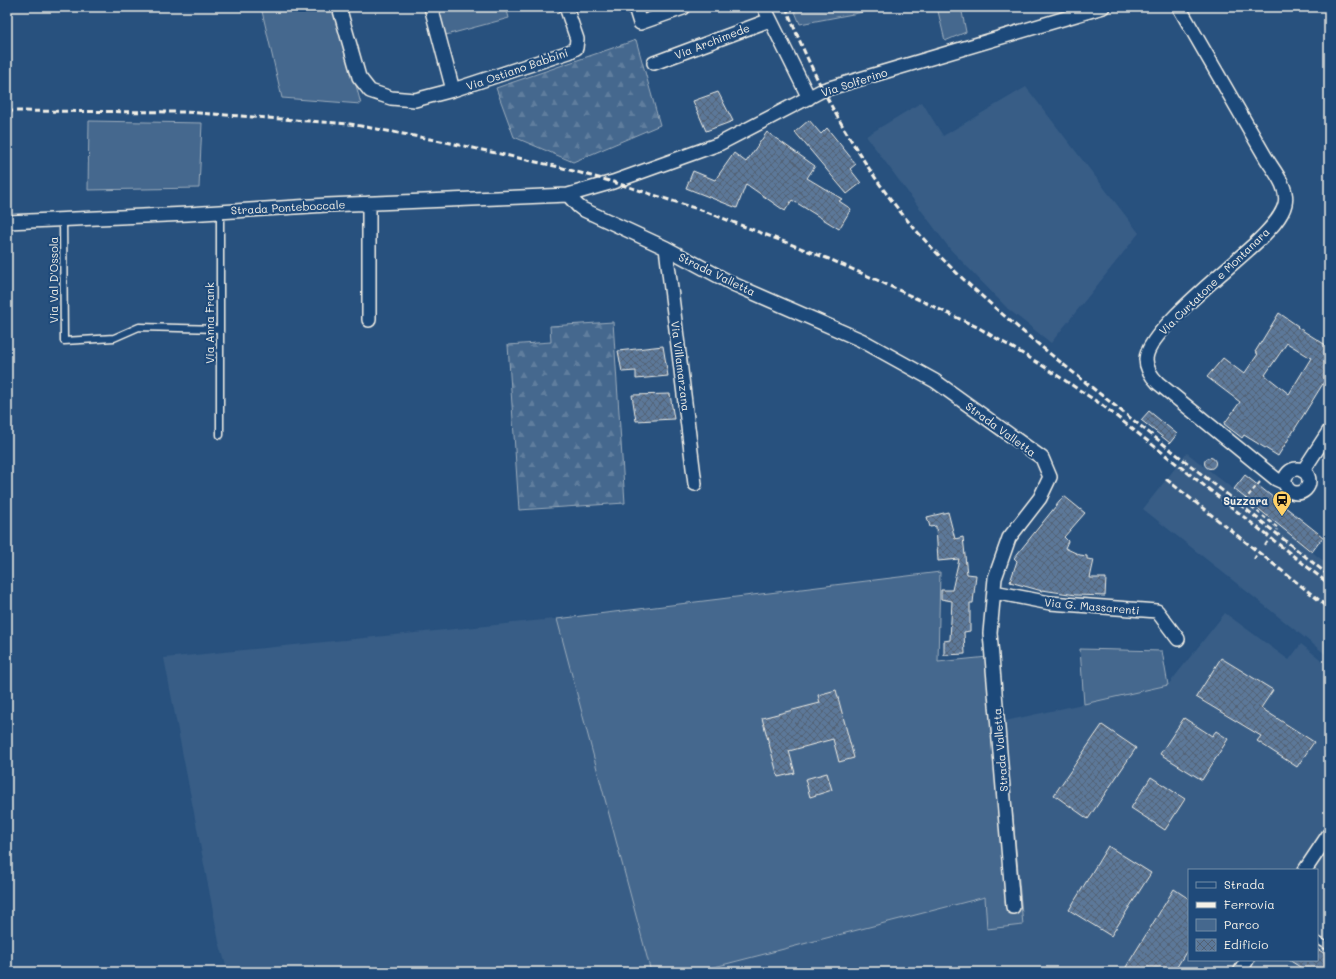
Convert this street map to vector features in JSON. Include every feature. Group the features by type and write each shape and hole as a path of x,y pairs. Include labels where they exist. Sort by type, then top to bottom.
{"street":[{"path":"339,7 359,76 370,91 391,98 415,100 454,90"},
{"name":"Via Ostiano Babbini","path":"430,7 454,90 569,52 576,48 577,39 566,7"},
{"path":"635,7 640,22 683,7"},
{"path":"764,7 808,98"},
{"name":"Via Solferino","path":"568,195 613,182 719,144 823,90 1089,9 1103,7"},
{"name":"Via Curtatone e Montanara","path":"1179,7 1280,180 1285,192 1285,204 1270,229 1161,331 1151,345 1146,357 1146,366 1151,376 1158,383 1276,479 1285,482"},
{"name":"Via Archimede","path":"654,63 770,20"},
{"name":"Strada Ponteboccale","path":"7,222 369,203 568,195"},
{"name":"Strada Valletta","path":"568,195 582,209 666,248 733,284 861,340 935,381 1042,458 1050,477 1040,498 1009,538 995,578 990,633 1014,907"},
{"path":"369,203 369,320"},
{"name":"Via Villamarzana","path":"666,248 695,484"},
{"path":"1303,471 1329,431"},
{"path":"1296,469 1303,471 1309,481 1306,488 1299,492 1289,489 1285,482 1285,478 1289,472 1296,469"},
{"name":"Via G. Massarenti","path":"994,592 1050,603 1157,612 1178,639"},
{"path":"1306,869 1329,834"},
{"path":"1240,972 1247,961"}],"lane":[{"name":"Via Anna Frank","path":"220,212 220,435"},
{"name":"Via Val D'Ossola","path":"63,219 64,341 114,338 139,327 219,329"},
{"path":"1318,941 1329,947"}],"path":[{"path":"1268,472 1244,501 1271,521 1278,528 1277,530"},
{"path":"1265,545 1269,540"},
{"path":"1254,559 1257,554"}],"shaded area":[{"path":"1026,87 1139,233 1051,343 1008,309 950,249 866,136 922,102 943,136"},
{"path":"1187,453 1233,489 1245,475 1323,537 1312,552 1329,565 1329,657 1143,509"},
{"path":"1225,613 1289,660 1301,644 1329,666 1329,972 691,972 986,897 1022,925 1005,721 1168,685"},
{"path":"564,618 656,972 228,972 219,942 164,658"}],"green space":[{"path":"261,7 335,7 361,104 282,98"},
{"path":"438,7 506,7 509,18 446,35"},
{"path":"793,7 890,7 800,24"},
{"path":"937,7 961,7 966,32 945,41"},
{"path":"636,40 660,125 573,162 514,137 496,88"},
{"path":"89,121 202,123 199,188 88,190"},
{"path":"613,322 625,503 519,510 508,345 551,342 550,326"},
{"path":"940,572 938,662 998,656 1023,925 987,929 985,897 695,972 651,972 557,619"},
{"path":"1080,649 1162,651 1168,685 1084,704"}],"building":[{"path":"718,92 733,121 706,131 693,101"},
{"path":"809,120 821,134 827,128 856,164 850,169 861,183 847,194 795,132"},
{"path":"767,132 815,166 807,178 842,199 839,201 851,209 839,229 792,200 785,211 746,184 737,208 686,188 693,171 715,180 734,153 746,162"},
{"path":"1279,313 1298,326 1297,327 1329,347 1329,374 1278,456 1244,435 1242,438 1224,424 1240,402 1207,377 1223,358 1244,374 1258,354 1255,352","holes":["1287,343 1311,358 1289,394 1265,375"]},
{"path":"663,346 668,376 636,379 636,371 622,372 618,351"},
{"path":"670,394 674,419 636,421 632,395"},
{"path":"1149,411 1177,434 1170,443 1141,420"},
{"path":"1210,457 1214,459 1216,463 1214,467 1210,469 1206,467 1204,463 1206,459"},
{"path":"1245,475 1323,537 1312,552 1234,489"},
{"path":"1064,496 1085,513 1064,537 1068,541 1065,548 1080,555 1087,556 1087,559 1094,560 1090,578 1106,578 1105,596 1076,595 1042,591 1010,582 1017,561 1014,558"},
{"path":"948,512 955,539 963,537 967,574 976,575 973,603 970,603 970,631 964,632 965,654 944,655 944,641 950,640 952,601 941,599 941,590 952,590 959,559 938,561 936,526 930,527 927,517"},
{"path":"1221,658 1273,690 1261,708 1314,742 1297,767 1257,741 1261,736 1196,697"},
{"path":"836,690 854,758 839,762 833,739 789,751 795,773 778,777 762,718 820,703 818,695"},
{"path":"1184,718 1212,736 1216,731 1228,739 1202,780 1160,754"},
{"path":"1102,725 1136,748 1088,819 1054,795"},
{"path":"827,773 832,790 810,797 805,779"},
{"path":"1151,777 1185,799 1165,830 1131,808"},
{"path":"1108,846 1151,873 1111,936 1069,910"},
{"path":"1174,889 1188,898 1188,949 1174,972 1123,972"},
{"path":"1318,950 1329,956 1329,972 1308,972 1291,961 1318,961"}],"railway":[{"path":"786,7 806,56 843,127 886,193 932,248 958,274 1011,322 1327,574"},
{"path":"7,111 185,112 350,124 446,142 559,167 613,182 704,211 829,259 877,280 979,328 1040,364 1102,405 1329,584"},
{"path":"1166,479 1329,608"}],"place":[{"name":"Suzzara","path":"1282,517"}]}
